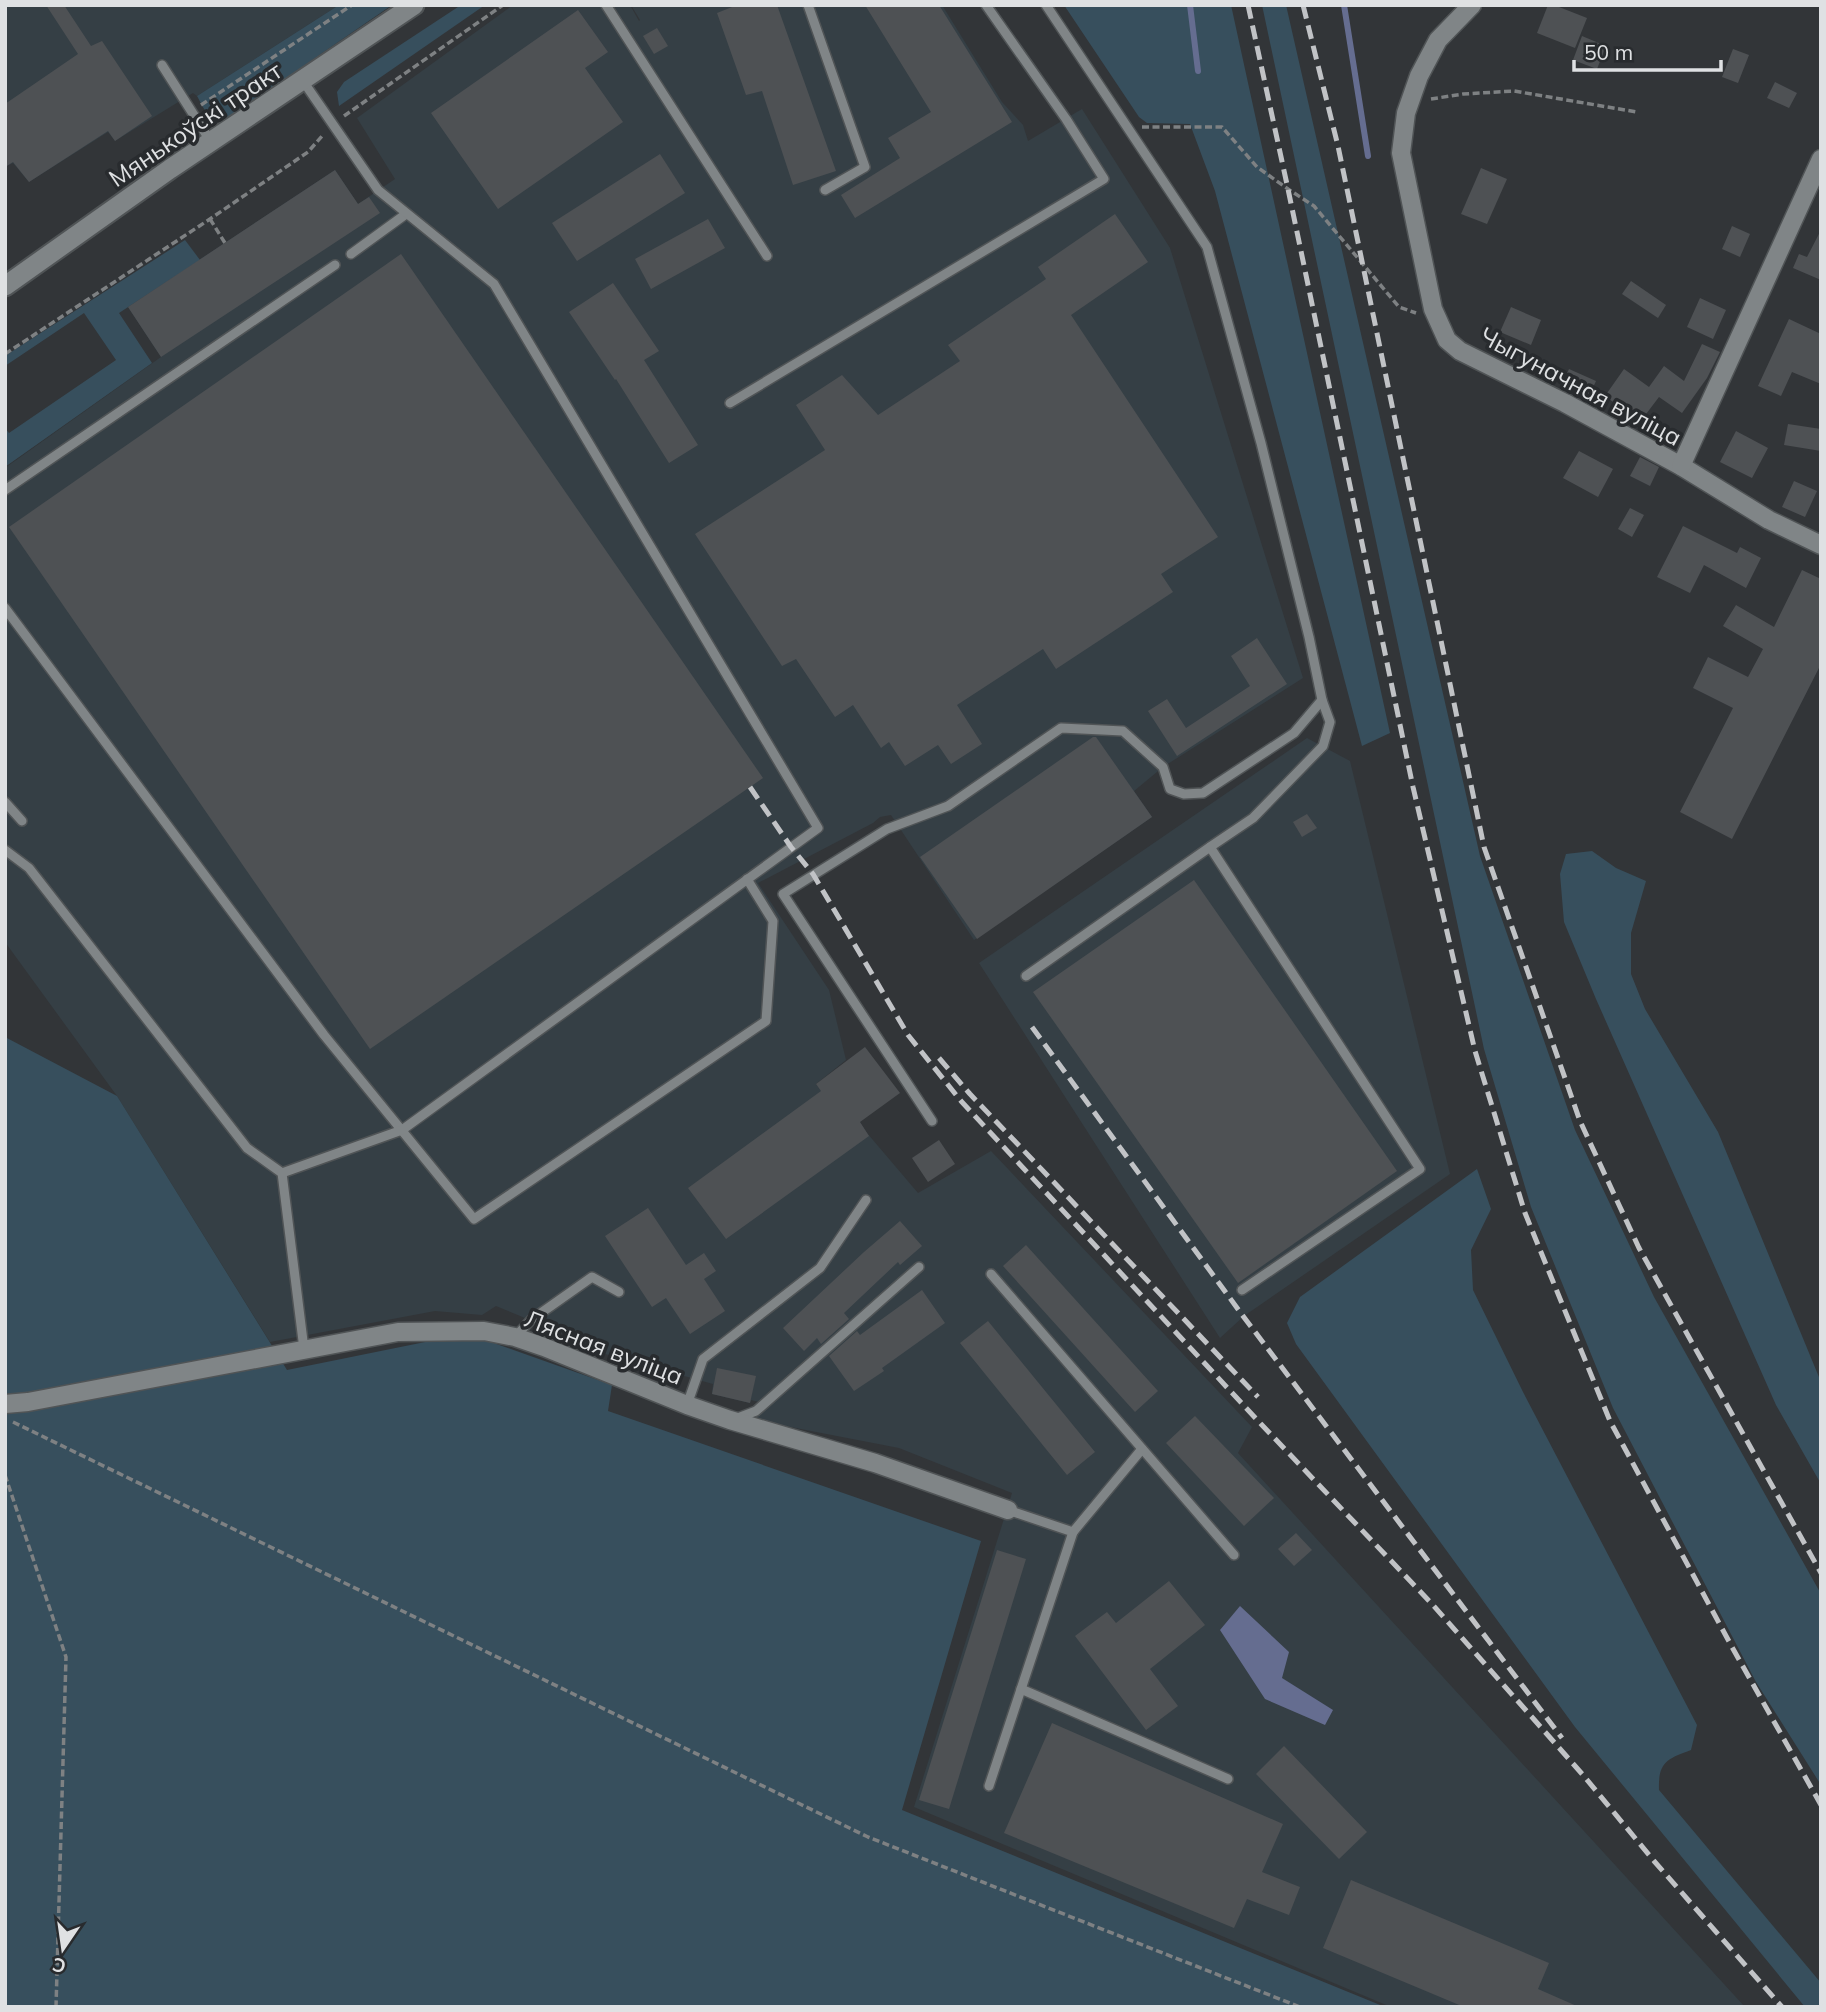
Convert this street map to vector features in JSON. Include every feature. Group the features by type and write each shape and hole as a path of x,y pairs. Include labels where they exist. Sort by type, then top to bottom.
{"street":[{"name":"Мянькоўскі тракт","path":"5,286 414,5"},
{"name":"Чыгуначная вуліца","path":"1472,5 1465,15 1437,40 1419,76 1406,113 1401,153 1433,309 1447,340 1460,351 1565,403 1681,466 1769,520 1821,545"},
{"path":"1681,466 1821,159"},
{"name":"Лясная вуліца","path":"5,1404 28,1402 398,1332 484,1331 515,1337 544,1347 730,1420 875,1464 1008,1510"}],"lane":[{"path":"606,5 767,256"},
{"path":"808,5 864,167 825,190"},
{"path":"730,403 1104,179 1066,119 986,5"},
{"path":"1026,976 1254,818 1323,746 1331,722 1322,700 1264,456 1207,247 1046,5"},
{"path":"162,65 211,142"},
{"path":"282,1173 402,1130 818,828 494,284 378,190 303,80"},
{"path":"351,254 406,214"},
{"path":"5,491 335,265"},
{"path":"5,608 324,1035 474,1219 766,1021 773,921 747,879"},
{"path":"932,1121 783,894 887,829 948,806 1060,728 1123,731 1163,767 1170,789 1184,794 1203,793 1294,733 1322,700"},
{"path":"5,802 22,821"},
{"path":"1210,847 1420,1170 1242,1290"},
{"path":"5,850 29,868 247,1148 282,1173 304,1349"},
{"path":"687,1405 703,1359 820,1268 866,1200"},
{"path":"730,1420 757,1411 919,1267"},
{"path":"991,1274 1234,1555"},
{"path":"515,1337 531,1320 592,1277 620,1292"},
{"path":"989,1786 1073,1532 1142,1449"},
{"path":"1008,1510 1073,1532"},
{"path":"1021,1689 1228,1779"}],"path":[{"path":"190,112 352,5"},
{"path":"5,354 308,152 333,124 503,5"},
{"path":"1410,102 1463,93 1514,91 1637,112"},
{"path":"1128,126 1222,127 1257,167 1314,205 1399,307 1438,321"},
{"path":"210,219 225,243"},
{"path":"5,1418 868,1837 1300,2007"},
{"path":"5,1475 66,1657 56,2007"}],"shaded area":[{"path":"5,5 339,5 197,96 193,93 115,141 108,132 29,182 13,163 5,167"},
{"path":"339,5 392,5 225,120 215,120 208,114 197,96"},
{"path":"461,5 485,5 339,106 337,92 344,82"},
{"path":"513,5 630,5 639,21 631,5 942,5 1002,102 1023,125 1028,141 1082,109 1170,248 1303,678 1163,767 1134,791 1152,817 974,940 891,815 880,817 758,883 829,990 846,1060 816,1084 852,1110 867,1133 918,1193 991,1151 1252,1427 1238,1453 1745,2007 1391,2007 914,1807 1012,1493 899,1448 754,1420 759,1402 751,1400 750,1403 712,1394 713,1384 598,1352 595,1347 496,1306 482,1315 435,1311 270,1342 117,1096 5,942 5,468 161,357 128,307 335,170 358,204 395,179 357,118"},
{"path":"1064,5 1231,5 1390,733 1362,746 1215,191 1190,124 1147,123 1139,117"},
{"path":"1262,5 1286,5 1480,856 1575,1130 1654,1297 1821,1594 1821,1785 1756,1682 1613,1408 1531,1207 1484,1049"},
{"path":"185,240 200,260 119,313 152,363 5,467 5,428 9,433 116,360 84,313 5,366 5,356"},
{"path":"1307,738 1350,761 1450,1174 1244,1316 1220,1338 979,963"},
{"path":"1592,851 1616,868 1646,881 1631,933 1631,974 1645,1009 1718,1132 1821,1382 1821,1484 1776,1405 1564,922 1560,874 1566,854"},
{"path":"5,1037 117,1096 287,1370 435,1340 488,1341 612,1385 608,1411 981,1541 902,1810 1385,2007 5,2007"},
{"path":"1477,1169 1491,1209 1471,1250 1473,1290 1523,1392 1697,1725 1691,1750 1670,1759 1662,1767 1659,1790 1821,1983 1821,2007 1805,2007 1575,1727 1296,1344 1287,1323 1300,1297"}],"water":[{"path":"1240,1606 1289,1652 1282,1678 1333,1710 1325,1725 1265,1699 1220,1630"}],"building":[{"path":"46,5 64,5 91,46 102,41 152,116 115,141 108,131 29,182 13,162 5,167 5,104 78,54"},
{"path":"737,5 777,5 836,171 793,185 762,91 746,95 717,13"},
{"path":"865,5 939,5 1012,122 855,218 841,195 900,158 888,138 931,112"},
{"path":"1548,5 1587,18 1575,48 1537,33"},
{"path":"578,10 608,52 585,68 623,122 498,209 431,113"},
{"path":"657,28 668,46 654,54 643,36"},
{"path":"1582,36 1606,46 1597,69 1573,60"},
{"path":"1733,49 1749,55 1738,83 1722,77"},
{"path":"1775,82 1797,93 1789,108 1767,98"},
{"path":"660,154 685,193 577,261 552,223"},
{"path":"1481,168 1507,179 1487,224 1461,214"},
{"path":"335,170 358,204 369,197 380,213 161,357 128,307"},
{"path":"1115,214 1148,262 1071,315 1218,537 1161,574 1173,592 1056,669 1043,649 957,705 982,744 951,764 938,745 905,766 889,742 881,748 853,705 835,717 796,659 782,666 695,534 825,450 796,405 842,375 878,415 960,361 948,345 1046,279 1038,267"},
{"path":"708,219 725,248 651,289 635,259"},
{"path":"1732,226 1750,234 1740,257 1722,249"},
{"path":"1821,230 1821,280 1793,268 1799,254 1807,257"},
{"path":"401,254 763,778 370,1049 9,527"},
{"path":"1631,281 1666,305 1658,318 1622,294"},
{"path":"613,283 659,351 644,360 698,445 669,463 616,379 569,312"},
{"path":"1700,298 1726,310 1713,339 1687,327"},
{"path":"1511,307 1541,320 1531,345 1500,332"},
{"path":"1789,319 1821,334 1821,384 1792,372 1781,396 1758,386"},
{"path":"1702,344 1720,352 1707,378 1682,413 1659,397 1640,422 1605,396 1624,369 1649,387 1664,366 1684,381"},
{"path":"1569,369 1596,381 1589,396 1562,384"},
{"path":"1788,424 1821,429 1821,451 1784,445"},
{"path":"1736,431 1768,448 1752,478 1720,462"},
{"path":"1579,451 1613,469 1598,497 1563,478"},
{"path":"1640,457 1659,467 1650,486 1630,476"},
{"path":"1794,481 1817,491 1805,517 1782,507"},
{"path":"1630,508 1644,515 1632,537 1618,529"},
{"path":"1683,526 1737,553 1740,547 1761,558 1746,588 1704,565 1690,593 1657,577"},
{"path":"1802,570 1821,579 1821,664 1732,839 1680,812 1733,708 1693,688 1708,657 1748,677 1763,649 1723,626 1736,605 1774,627"},
{"path":"1257,638 1287,684 1177,756 1148,711 1167,699 1186,728 1250,686 1231,656"},
{"path":"1096,737 1152,817 977,939 920,857"},
{"path":"1307,814 1317,828 1302,837 1293,822"},
{"path":"1194,880 1397,1171 1238,1283 1033,992"},
{"path":"865,1047 900,1093 860,1122 869,1136 726,1239 688,1188 821,1091 816,1084"},
{"path":"939,1140 955,1164 928,1182 912,1158"},
{"path":"648,1208 686,1265 704,1253 716,1271 704,1279 725,1311 690,1334 666,1298 652,1307 605,1236"},
{"path":"900,1221 922,1246 900,1265 898,1262 844,1313 849,1319 821,1344 817,1338 804,1351 783,1328"},
{"path":"1026,1245 1158,1391 1135,1412 1003,1266"},
{"path":"922,1290 945,1323 854,1391 829,1356 857,1331 860,1335"},
{"path":"988,1321 1095,1452 1067,1475 960,1343"},
{"path":"717,1368 756,1376 750,1403 712,1394"},
{"path":"1195,1416 1274,1498 1244,1526 1166,1443"},
{"path":"1296,1533 1312,1550 1294,1566 1278,1549"},
{"path":"997,1550 1026,1559 949,1809 919,1800"},
{"path":"1169,1581 1205,1625 1150,1669 1178,1706 1146,1730 1075,1636 1107,1612 1116,1623"},
{"path":"1052,1723 1283,1824 1262,1872 1300,1887 1289,1915 1247,1899 1234,1928 1004,1833"},
{"path":"1284,1746 1367,1832 1339,1859 1256,1774"},
{"path":"1351,1880 1549,1963 1538,1989 1579,2007 1464,2007 1323,1948"}],"waterway":[{"path":"1190,5 1198,71"},
{"path":"1344,5 1368,156"}],"railway":[{"path":"1248,5 1413,787 1475,1051 1525,1213 1610,1421 1821,1805"},
{"path":"1303,5 1338,146 1484,847 1580,1121 1639,1248 1821,1573"},
{"path":"750,787 813,874 908,1035 961,1101 1433,1605 1782,2007"},
{"path":"1032,1027 1243,1316 1562,1738"},
{"path":"939,1058 1258,1397"}]}
